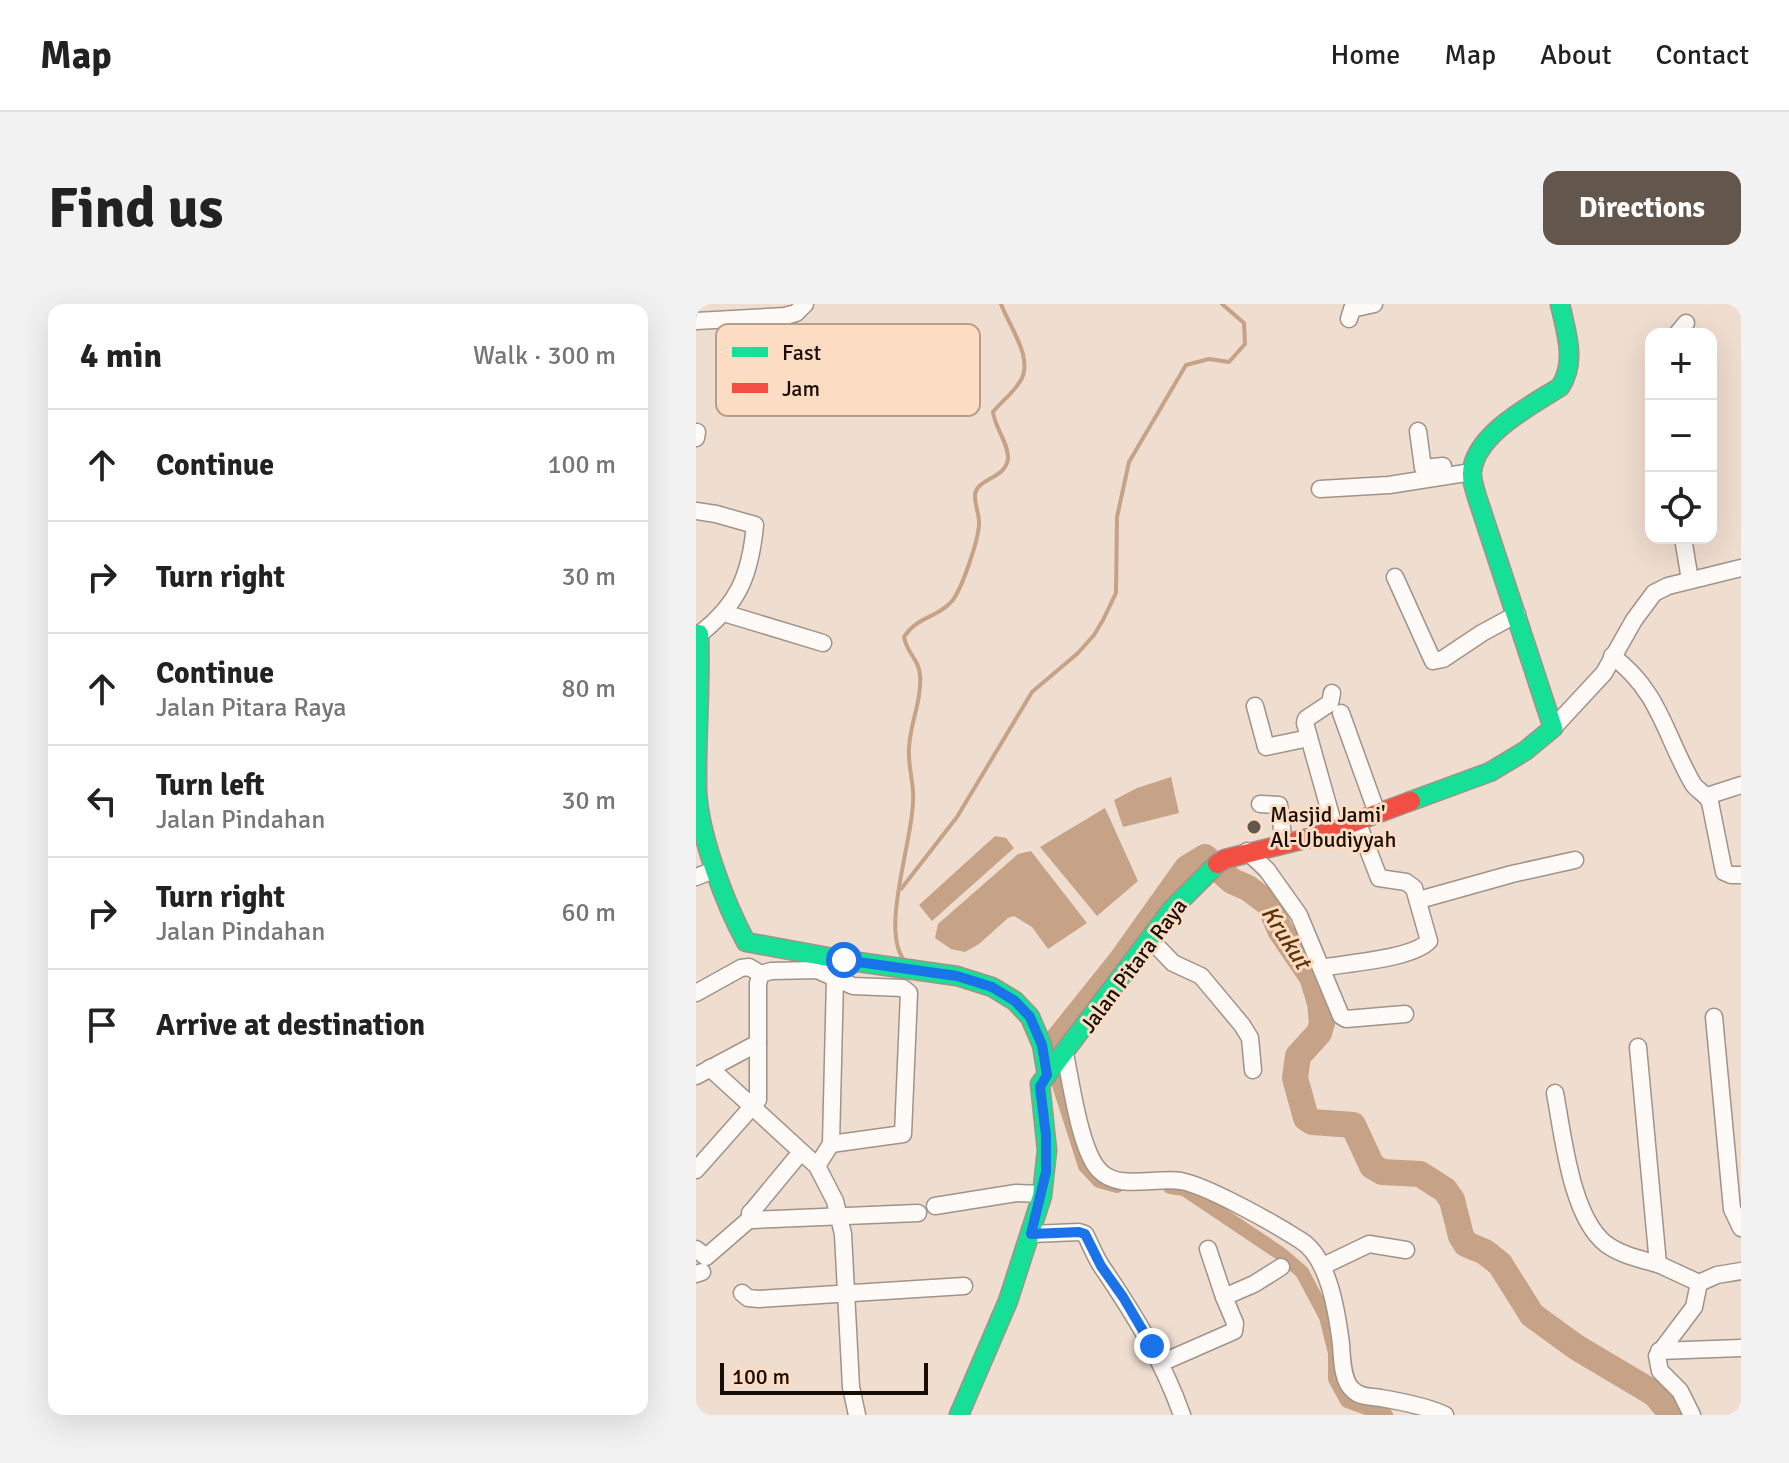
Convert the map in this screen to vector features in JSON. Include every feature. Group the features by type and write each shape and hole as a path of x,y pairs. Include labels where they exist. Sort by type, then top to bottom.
{"main road":[{"path":"1553,728 1477,497 1474,466 1486,444 1503,427 1560,387 1566,379 1570,366 1564,304"},
{"path":"698,635 701,688 697,803 728,909 746,942 957,976 992,987 1015,1001 1030,1017 1042,1045 1056,1065 1040,1087 1047,1150 1042,1194 1031,1234 1008,1301 959,1415"},
{"name":"Jalan Pitara Raya","path":"1056,1065 1172,909 1219,862 1247,851 1335,830 1490,772 1525,751 1553,728"}],"street":[{"path":"696,321 785,316 796,313 805,304"},
{"path":"1349,319 1352,309 1374,304"},
{"path":"1418,431 1423,468 1474,466"},
{"path":"1320,489 1389,485 1474,466"},
{"path":"696,511 755,525 747,575 738,595 724,613 698,635"},
{"path":"1684,544 1690,580"},
{"path":"1553,728 1596,683 1654,593 1668,586 1741,568"},
{"path":"1395,577 1433,661 1443,659 1517,614"},
{"path":"724,613 823,643"},
{"path":"1612,656 1649,693 1694,786 1707,796 1722,868 1727,874 1741,875"},
{"path":"1332,693 1330,703 1306,719 1335,830"},
{"path":"1255,706 1266,747 1309,738"},
{"path":"1341,713 1377,813"},
{"path":"1707,796 1741,785"},
{"path":"1260,804 1279,805 1284,844"},
{"path":"1321,968 1397,955 1424,946 1430,936 1411,884 1379,878 1357,821"},
{"path":"1247,851 1267,870 1292,903 1338,1012 1346,1019 1405,1014"},
{"path":"1419,900 1575,860"},
{"path":"696,877 709,872 717,874"},
{"path":"1150,939 1173,963 1201,976 1242,1025 1250,1038 1253,1070"},
{"path":"696,993 741,968 749,967 761,974 817,970 853,986 903,988 909,993 905,1130 898,1135 831,1144"},
{"path":"696,1170 759,1097 758,983 761,974"},
{"path":"817,1166 831,1144 835,978"},
{"path":"1714,1017 1732,1209 1741,1228"},
{"path":"758,1043 703,1072 752,1108 817,1166 832,1193 840,1216 851,1387 857,1415"},
{"path":"1638,1047 1658,1264"},
{"path":"1056,1065 1090,1156 1104,1174 1118,1180 1167,1180 1199,1187 1302,1241 1317,1255 1323,1266 1349,1387 1384,1405 1445,1415"},
{"path":"1555,1093 1570,1169 1580,1201 1594,1230 1607,1245 1699,1283 1717,1275 1741,1271"},
{"path":"696,1249 706,1257 751,1218 753,1210 801,1152"},
{"path":"935,1206 1004,1194 1042,1194"},
{"path":"751,1218 756,1222 918,1213"},
{"path":"1031,1234 1085,1234 1101,1266 1123,1297 1161,1363 1182,1415"},
{"path":"1323,1266 1369,1244 1406,1250"},
{"path":"1161,1363 1234,1331 1235,1323 1208,1249"},
{"path":"1224,1297 1254,1284 1281,1267"},
{"path":"1692,1415 1680,1391 1660,1371 1657,1361 1659,1351 1694,1307 1699,1283"},
{"path":"742,1293 748,1298 759,1299 964,1286"},
{"path":"1659,1351 1741,1348"}],"shaded area":[{"path":"1171,777 1179,813 1123,827 1114,800 1137,788"},
{"path":"1105,808 1138,881 1097,916 1040,847"},
{"path":"995,836 1006,838 1014,848 932,921 919,905"},
{"path":"1031,851 1087,923 1048,949 1032,927 1014,916 965,952 951,949 935,938 938,924 1018,854"}],"waterway":[{"name":"Krukut","path":"904,960 897,945 895,926 912,810 909,748 920,684 919,669 904,637 915,625 946,607 956,595 978,532 975,494 981,485 1006,466 1006,448 993,412 1019,383 1024,364 1023,354 1001,304"},
{"path":"901,889 957,817 1032,692 1078,653 1103,620 1116,593 1117,517 1129,462 1186,365 1209,359 1229,362 1245,344 1244,323 1222,304"},
{"name":"Krukut","path":"1051,1048 1120,962 1187,868 1205,857 1232,881 1248,888 1269,904 1280,930 1312,977 1322,1023 1319,1033 1298,1056 1295,1078 1306,1118 1312,1122 1353,1125 1372,1166 1382,1172 1420,1174 1445,1190 1452,1200 1466,1244 1485,1252 1500,1264 1532,1315 1576,1347 1655,1394 1672,1415"},
{"path":"1052,1063 1085,1166 1099,1181 1117,1186"},
{"path":"1170,1187 1184,1189 1281,1254 1302,1272 1326,1317 1335,1353 1335,1379 1347,1401 1386,1415"}],"traffic: fast":[{"path":"1411,801 1490,772 1525,751 1553,728 1472,475 1475,458 1494,433 1560,387 1569,357 1560,304"},
{"path":"699,634 697,789 702,826 714,867 746,942 957,976 992,987 1015,1001 1030,1017 1042,1045 1047,1075"},
{"path":"959,1415 1008,1301 1042,1196 1047,1150 1040,1084 1172,909 1217,864"}],"traffic: jam":[{"path":"1217,864 1225,859 1317,836 1411,801"}],"place":[{"name":"Masjid Jami' Al-Ubudiyyah","path":"1254,827"}],"route":[{"path":"844,960 957,976 992,987 1015,1001 1030,1017 1042,1045 1047,1075 1040,1084 1046,1135 1045,1182 1031,1234 1085,1234 1101,1266 1152,1346"}]}
